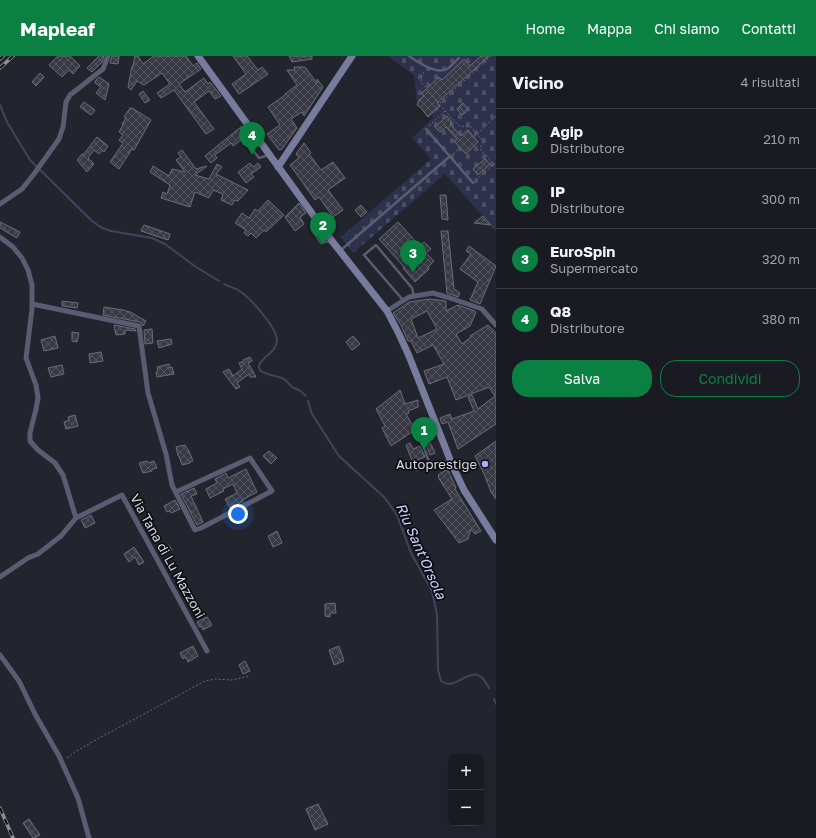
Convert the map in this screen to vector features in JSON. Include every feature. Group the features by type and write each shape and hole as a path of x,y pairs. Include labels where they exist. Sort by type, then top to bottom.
{"main road":[{"path":"198,56 332,241 387,311 400,334 451,462 464,490 496,540"},
{"path":"278,167 352,56"}],"street":[{"path":"0,204 22,189 34,174 59,139 63,127 66,102 70,95 103,70 108,56"},
{"path":"0,237 13,247 22,258 28,270 32,285 32,304 26,358 36,385 38,398 30,433 30,441 38,450 55,463 63,475 76,518"},
{"path":"387,311 409,296 432,293 482,310 496,325"},
{"path":"32,304 139,326 148,392 166,454 172,485 195,530 272,492 250,458 176,492"},
{"name":"Via Tana di Lu Mazzoni","path":"0,577 28,558 38,554 61,536 76,518 122,494 208,651"},
{"path":"0,655 19,681 35,714 61,759 78,798 89,838"}],"lane":[{"path":"411,57 428,68 436,70 446,70 459,58"},
{"path":"426,129 473,183"},
{"path":"254,134 248,144 259,158 270,155"},
{"path":"340,251 449,157"},
{"path":"404,300 364,255 376,245 412,288 414,296"},
{"path":"436,423 421,439 429,462 451,462"}],"path":[{"path":"439,104 491,56"},
{"path":"428,68 421,76 421,82 459,126 471,127 483,141 480,149 496,166"},
{"path":"426,129 445,111"},
{"path":"474,136 496,116"},
{"path":"449,157 460,147"},
{"path":"473,183 493,164"},
{"path":"61,759 69,757 94,741 205,682 215,679 232,680 249,676"}],"green space":[{"path":"388,56 496,56 496,231 445,174 353,253 341,237 431,159 412,138 434,117 417,102 414,75"}],"building":[{"path":"58,56 70,56 80,66 73,74 69,70 62,77 49,65"},
{"path":"99,56 104,56 102,62 92,72 87,68"},
{"path":"112,56 119,56 118,64 110,63"},
{"path":"135,56 138,56 143,64 154,56 186,56 193,66 197,63 201,69 179,84 185,92 204,78 208,84 210,82 221,96 215,99 209,91 194,102 214,129 206,134 174,90 161,98 157,93 170,84 162,73 144,85 137,81 131,90 128,87"},
{"path":"233,56 247,56 258,70 262,67 268,74 239,94 232,84 246,74"},
{"path":"289,56 312,56 312,59 292,62"},
{"path":"481,56 489,56 437,103 440,106 428,117 417,105 419,100 424,96 422,93 439,77 442,80 464,59 470,66"},
{"path":"294,67 305,67 317,83 317,79 323,87 304,116 302,112 291,119 297,128 282,149 279,150 267,134 280,125 268,107 297,85 287,70 295,70"},
{"path":"40,73 44,77 36,86 32,82"},
{"path":"99,77 109,84 105,100 96,93 101,87 95,83"},
{"path":"143,91 150,100 145,103 139,94"},
{"path":"84,102 95,110 91,115 80,107"},
{"path":"463,103 468,110 462,115 457,109"},
{"path":"130,108 151,120 134,150 132,149 119,169 110,162 123,143 119,140 123,135 119,132 126,118 124,117"},
{"path":"447,116 452,122 450,124 461,136 468,130 478,142 466,154 454,141 457,139 446,127 440,132 435,127"},
{"path":"242,126 246,131 238,137 240,141 233,146 231,143 215,155 217,158 211,163 205,156"},
{"path":"97,137 108,146 104,152 102,150 99,154 94,150 88,158 94,164 87,172 77,160 82,154 83,155"},
{"path":"304,143 311,153 309,154 321,170 333,162 345,178 328,190 343,210 333,217 319,197 315,200 290,165 299,158 296,154"},
{"path":"182,150 196,169 207,166 195,175 209,179 217,164 222,167 216,174 248,190 238,201 235,200 232,205 221,200 223,194 213,190 209,198 195,192 190,207 161,198 163,192 167,194 170,185 150,172 153,166 169,176 172,169 185,172 176,160 181,157 178,153"},
{"path":"485,159 490,164 478,175 473,169"},
{"path":"250,163 253,167 258,163 261,167 251,174 254,177 246,183 238,172"},
{"path":"440,195 446,195 448,220 442,219"},
{"path":"268,200 284,215 266,232 264,230 256,238 251,233 248,236 244,233 246,230 235,223 242,213 249,218 255,209 258,211"},
{"path":"299,203 306,213 300,217 304,224 295,231 285,217"},
{"path":"361,205 367,212 361,217 355,210"},
{"path":"483,216 491,225 474,223"},
{"path":"0,222 20,232 17,238 0,228"},
{"path":"398,222 420,246 424,242 431,249 426,253 434,261 428,267 429,269 415,282 379,239"},
{"path":"144,225 170,234 168,240 141,231"},
{"path":"441,231 448,231 454,289 460,293 458,297 447,293"},
{"path":"469,246 496,266 480,304 470,300 478,282 460,269 471,254 466,251"},
{"path":"430,299 446,301 446,311 458,305 475,311 476,312 470,326 456,334 462,344 471,337 470,336 488,325 496,333 496,424 458,449 448,422 442,424 440,418 450,414 452,419 474,411 468,397 472,395 478,409 495,396 489,387 456,400 447,377 429,384 424,371 444,364 433,345 417,353 411,341 408,341 401,325 393,313 409,302","holes":["427,311 437,329 418,338 411,319"]},
{"path":"62,301 78,303 77,308 62,306"},
{"path":"104,307 130,312 146,321 143,326 140,322 103,315"},
{"path":"114,325 135,329 136,331 125,330 125,334 116,335"},
{"path":"152,329 153,343 145,344 144,330"},
{"path":"72,332 79,333 77,342 72,341"},
{"path":"55,336 58,348 44,351 41,340"},
{"path":"353,336 360,344 352,350 346,342"},
{"path":"171,339 172,344 159,348 157,341"},
{"path":"101,352 103,361 90,363 89,354"},
{"path":"250,357 252,361 248,363 256,377 250,377 249,374 237,383 240,387 236,389 223,372 229,369 233,376 242,369 239,363"},
{"path":"169,364 170,368 172,367 174,374 157,377 157,367"},
{"path":"62,365 64,374 51,377 48,368"},
{"path":"400,390 405,404 418,400 418,407 408,411 409,413 406,414 415,430 391,446 382,428 385,426 376,409"},
{"path":"75,415 78,426 66,429 64,422 69,420 68,417"},
{"path":"496,441 496,499 491,492 475,456"},
{"path":"430,442 435,453 430,455 426,444"},
{"path":"410,443 413,449 420,446 425,457 417,460 421,469 416,471 406,445"},
{"path":"185,445 193,461 182,465 176,447"},
{"path":"269,451 277,458 271,464 263,456"},
{"path":"147,461 148,463 154,461 157,468 143,473 139,463"},
{"path":"246,469 257,492 230,508 225,499 237,493 233,484 223,489 224,491 210,498 206,489 217,483 215,479 226,473 228,478"},
{"path":"448,470 456,488 455,489 481,531 475,534 471,529 468,539 459,543 434,510 452,499 438,477 438,475"},
{"path":"194,488 197,494 191,496 203,522 197,525 181,494"},
{"path":"175,500 180,509 171,513 170,511 167,512 164,506"},
{"path":"91,515 95,523 85,528 81,520"},
{"path":"277,531 282,543 273,547 268,536"},
{"path":"169,545 172,550 163,555 160,550"},
{"path":"134,547 144,562 139,565 135,557 129,562 124,554"},
{"path":"335,603 336,613 330,613 330,617 325,616 325,604"},
{"path":"207,617 212,625 203,630 201,626 199,627 197,622"},
{"path":"193,646 198,656 188,662 186,657 183,659 180,653"},
{"path":"339,646 344,661 334,665 329,650"},
{"path":"245,661 250,671 243,674 239,665"},
{"path":"318,804 328,824 315,830 306,809"},
{"path":"29,819 40,835 34,838 23,823"}],"waterway":[{"name":"Riu Sant'Orsola","path":"0,105 7,122 30,160 92,221 102,228 111,231 152,238 165,244 196,267 219,281"},
{"name":"Riu Sant'Orsola","path":"224,284 246,296 263,314 276,335 276,345 260,363 260,370 267,374 284,379 292,387 299,390 306,396"},
{"name":"Riu Sant'Orsola","path":"308,401 312,414 339,456 385,498 397,515 411,553 431,589 434,600 437,615 438,670 441,681 448,684 472,675 477,675 483,679 489,688"},
{"name":"Riu Sant'Orsola","path":"494,699 496,704"}],"railway":[{"path":"0,59 3,56"},
{"path":"0,68 13,56"},
{"path":"0,808 13,838"}],"place":[{"name":"Q8","path":"252,155"},
{"name":"IP","path":"323,245"},
{"name":"EuroSpin","path":"413,273"},
{"name":"Agip","path":"424,450"},
{"name":"Autoprestige","path":"485,464"}]}
